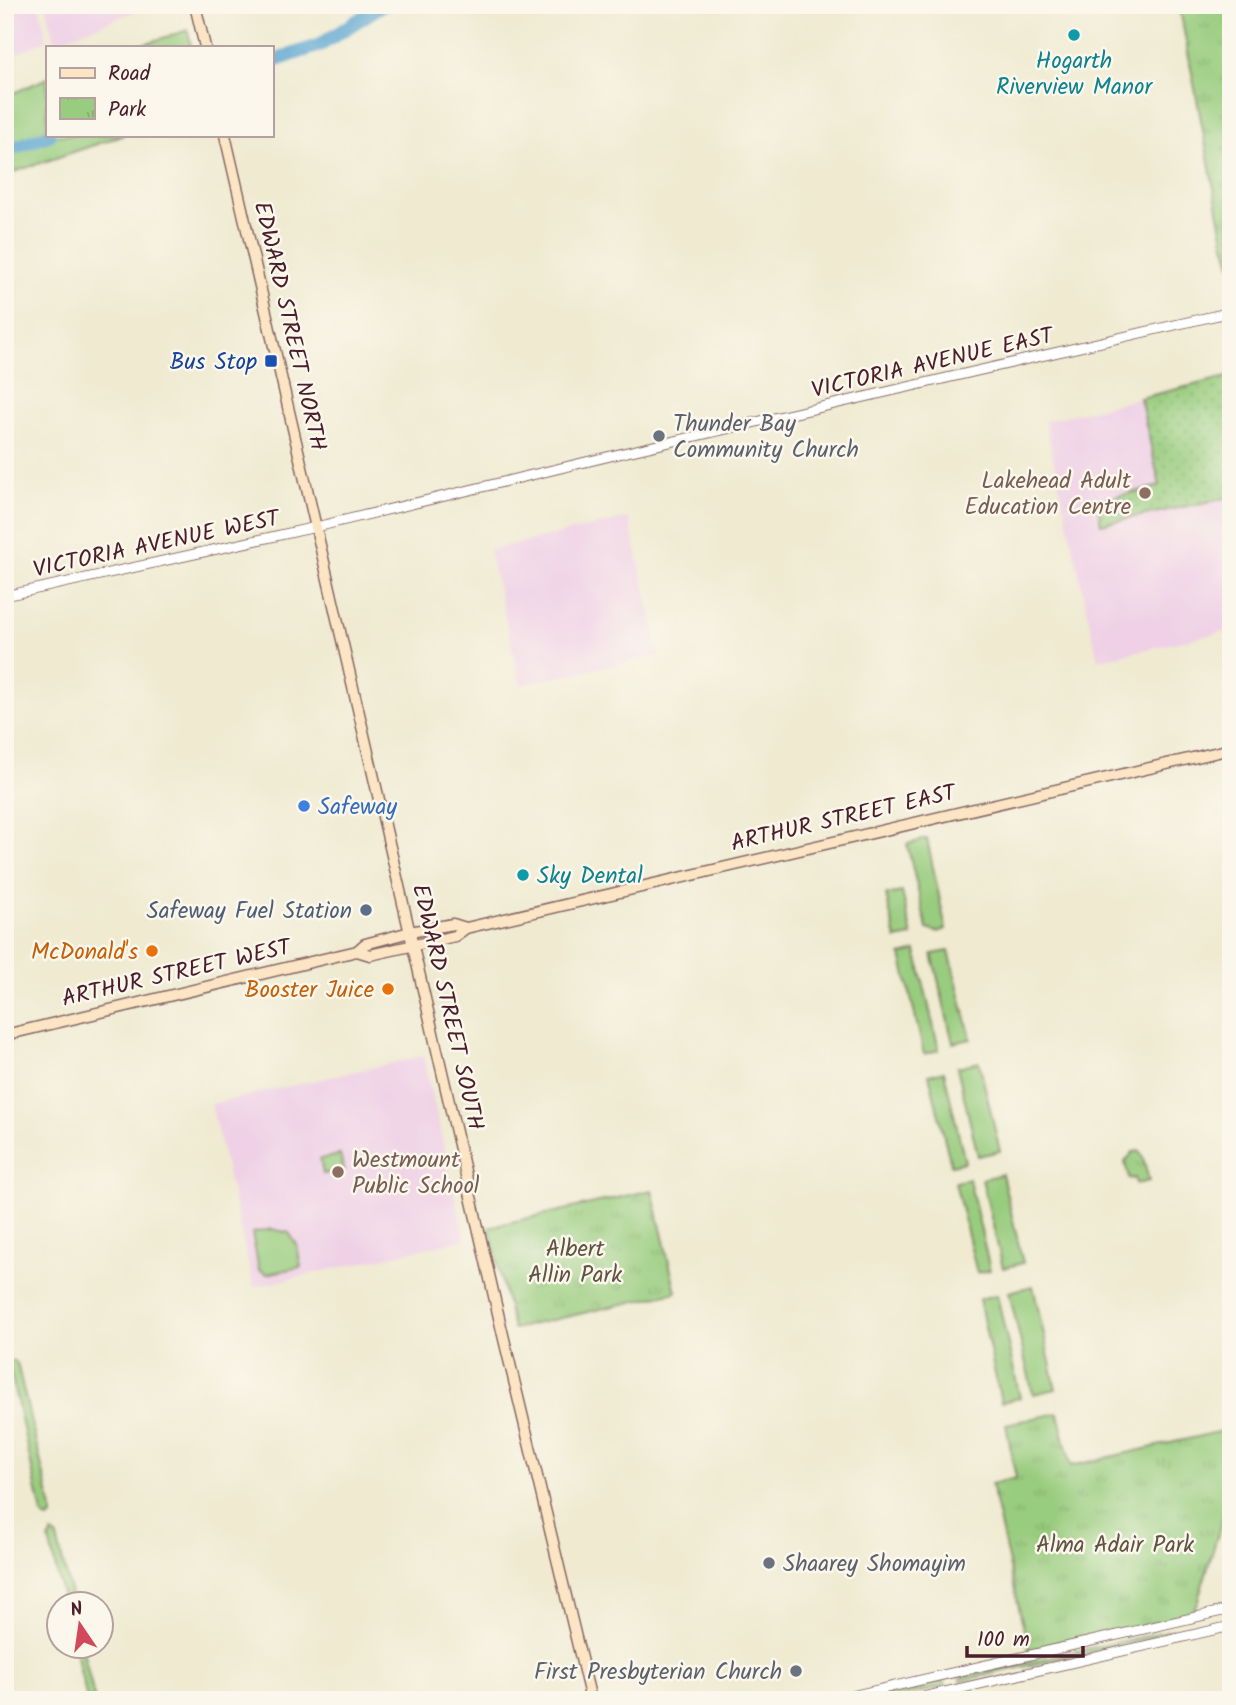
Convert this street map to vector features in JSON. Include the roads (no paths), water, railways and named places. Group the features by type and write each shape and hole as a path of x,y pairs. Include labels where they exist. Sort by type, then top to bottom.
{"main road":[{"path":"195,5 205,46"},
{"name":"EDWARD STREET NORTH","path":"225,136 316,527"},
{"name":"EDWARD STREET SOUTH","path":"316,527 591,1700"},
{"name":"ARTHUR STREET EAST","path":"413,945 455,936 466,928 1231,749"},
{"name":"ARTHUR STREET EAST","path":"410,932 453,924 466,928"},
{"name":"ARTHUR STREET WEST","path":"5,1035 357,951 365,944 410,932"},
{"name":"ARTHUR STREET WEST","path":"357,951 370,955 413,945"}],"street":[{"name":"VICTORIA AVENUE EAST","path":"316,527 1231,312"},
{"name":"VICTORIA AVENUE WEST","path":"5,596 316,527"},
{"path":"834,1700 1231,1609"},
{"path":"910,1700 1231,1626"}],"waterway":[{"path":"273,61 320,45 382,5"},
{"path":"5,151 46,136"}],"place":[{"name":"Hogarth Riverview Manor","path":"1074,35"},
{"name":"Bus Stop","path":"271,361"},
{"name":"Thunder Bay Community Church","path":"659,436"},
{"name":"Lakehead Adult Education Centre","path":"1145,493"},
{"name":"Safeway","path":"304,806"},
{"name":"Sky Dental","path":"523,875"},
{"name":"Safeway Fuel Station","path":"366,910"},
{"name":"McDonald's","path":"152,951"},
{"name":"Booster Juice","path":"388,989"},
{"name":"Westmount Public School","path":"338,1172"},
{"name":"Shaarey Shomayim","path":"769,1563"},
{"name":"First Presbyterian Church","path":"796,1671"}],"park label":[{"name":"Albert Allin Park","path":"575,1261"},
{"name":"Alma Adair Park","path":"1115,1544"}]}
